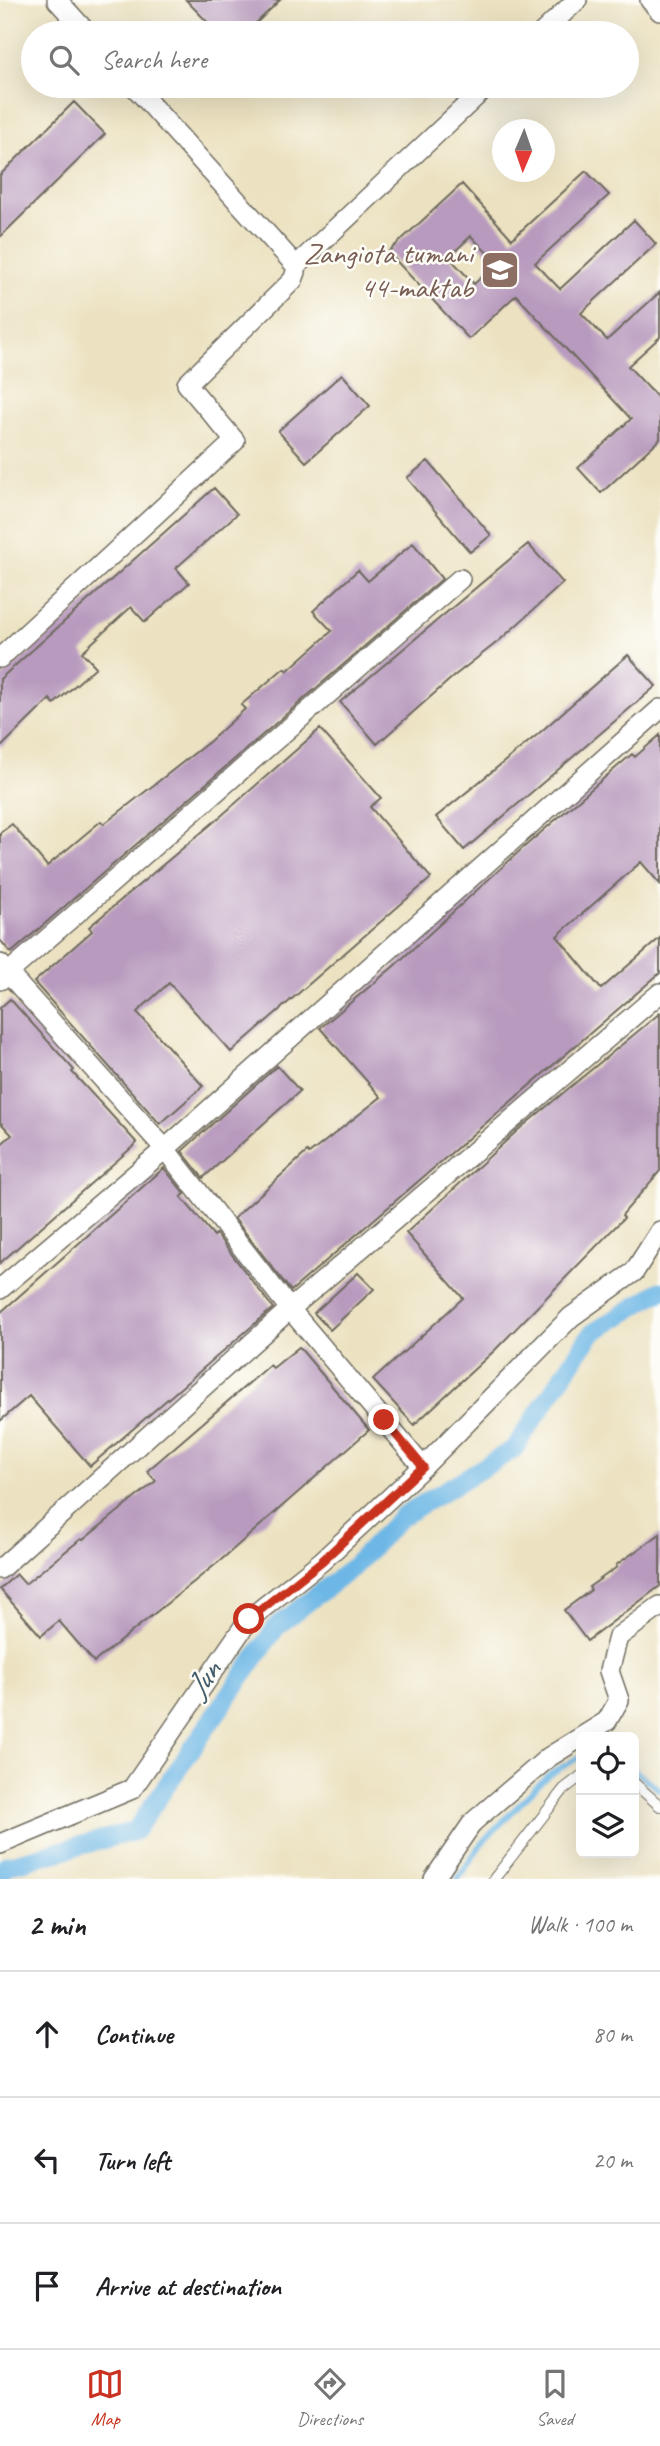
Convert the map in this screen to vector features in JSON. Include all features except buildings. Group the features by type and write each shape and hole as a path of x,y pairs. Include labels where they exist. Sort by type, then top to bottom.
{"street":[{"path":"57,0 76,21"},
{"path":"555,21 577,0"},
{"path":"650,0 660,11"},
{"path":"0,658 235,441 187,384 293,279 296,272 296,266 145,98"},
{"path":"296,266 473,98"},
{"path":"423,1467 290,1309 165,1149 3,972 460,579"},
{"path":"0,1289 165,1149 660,709"},
{"path":"0,1569 290,1309 660,993"},
{"path":"0,1844 132,1789 249,1619 322,1561 423,1467 571,1317 634,1272 660,1231"},
{"path":"434,1879 473,1822 549,1756 607,1721 619,1700 609,1671 618,1637 660,1606"}],"lane":[{"path":"494,1879 564,1788 576,1780"},
{"path":"639,1787 660,1806"}],"waterway":[{"name":"Jun","path":"0,1875 7,1865 135,1831 277,1626 352,1568 401,1517 514,1449 591,1334 660,1291"},
{"path":"458,1879 481,1844 547,1776 576,1759"},
{"path":"639,1774 660,1790"}],"place":[{"name":"Zangiota tumani 44-maktab","path":"500,270"}],"route":[{"path":"249,1619 322,1561 423,1467 384,1420"}]}
